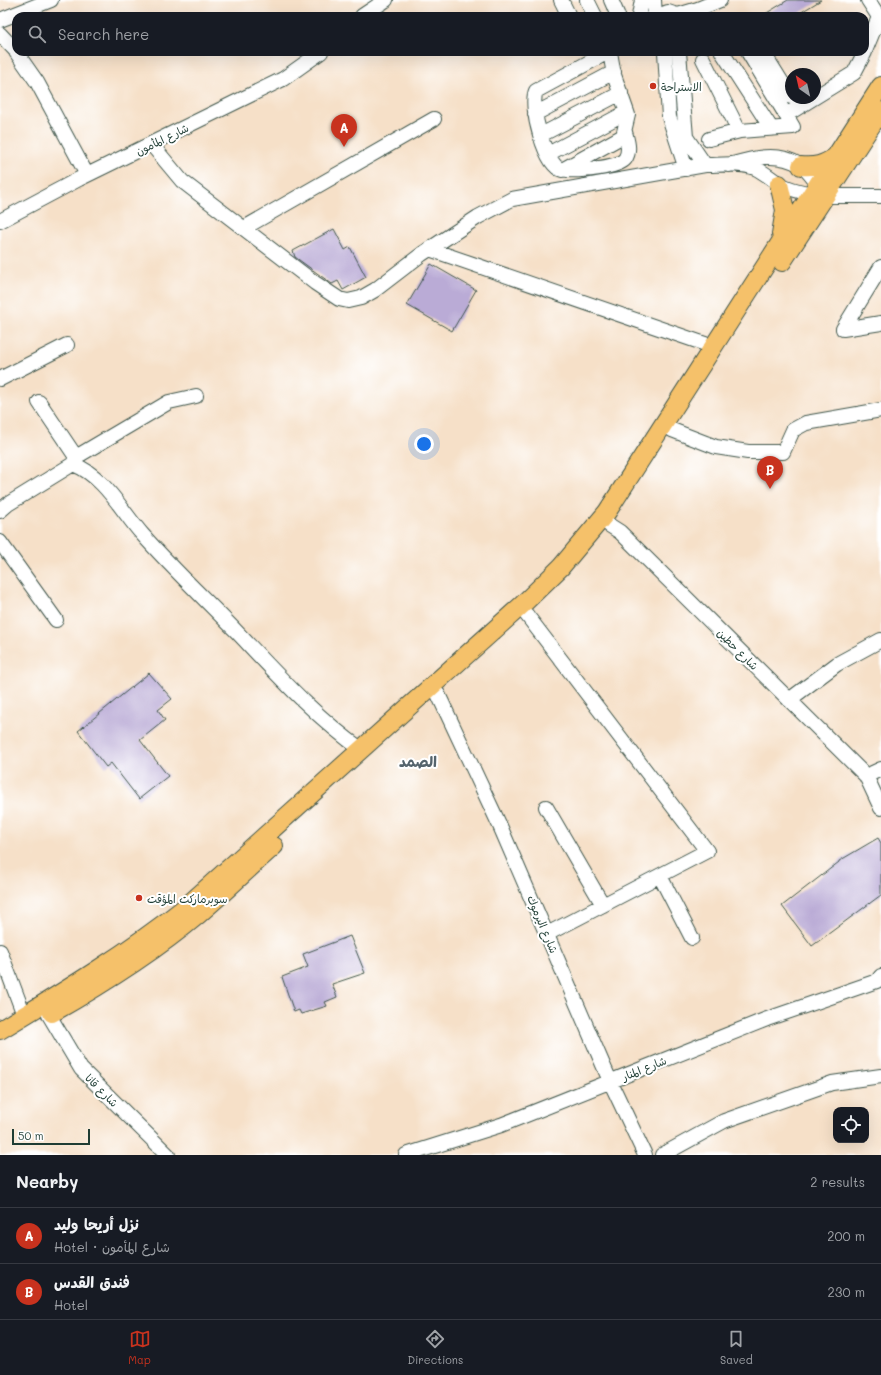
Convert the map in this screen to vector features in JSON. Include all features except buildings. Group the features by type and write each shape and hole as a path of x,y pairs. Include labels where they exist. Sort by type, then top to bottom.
{"main road":[{"path":"0,1044 113,976 199,914 526,614 575,566 609,525 672,430 818,192 835,157 881,86"},
{"path":"0,1030 106,965 159,928 188,905 522,605 559,568 590,534 607,512 776,248 881,111"},
{"path":"801,166 816,167 825,164 835,157"},
{"path":"776,248 783,227 785,210 779,184"}],"street":[{"path":"20,12 51,0"},
{"path":"368,12 386,0"},
{"path":"562,0 567,12"},
{"path":"588,0 594,12"},
{"path":"611,0 616,12"},
{"path":"656,9 698,9 720,0"},
{"path":"714,12 731,0"},
{"path":"868,0 879,17 869,42"},
{"path":"0,20 12,15"},
{"path":"0,34 12,48"},
{"path":"19,56 37,82 87,175"},
{"name":"شارع المأمون","path":"0,221 87,175 152,145 283,79 315,56"},
{"path":"602,56 536,91 533,96 535,114 541,135 548,154 557,169 582,170 620,163 625,159 628,146 625,132 627,112 610,56"},
{"path":"661,56 669,117 686,169"},
{"path":"679,56 686,137 705,165"},
{"path":"725,56 771,128"},
{"path":"751,56 791,105"},
{"path":"709,139 739,131 793,126 791,105 765,56"},
{"path":"791,105 854,73 863,56"},
{"path":"703,59 739,131"},
{"path":"535,114 614,72"},
{"path":"541,135 621,93"},
{"path":"548,154 627,112"},
{"path":"244,228 434,119"},
{"path":"562,170 621,139 625,132"},
{"path":"152,145 182,181 315,283 339,299 348,301 361,298 375,290 429,249 478,217 512,199 705,165 729,164 754,167 779,184 818,192 881,196"},
{"path":"729,164 757,156 780,157 801,166 818,192"},
{"path":"429,249 714,347"},
{"path":"881,267 843,329 881,323"},
{"path":"0,379 67,345"},
{"path":"0,511 8,504 74,460 169,402 196,396"},
{"path":"39,402 74,460 95,477 142,534 300,698 337,732 362,750"},
{"path":"672,430 716,447 748,452 783,452 793,430 806,423 881,410"},
{"name":"شارع حطين","path":"609,525 620,532 866,776 881,808"},
{"path":"0,542 56,620"},
{"path":"526,614 707,851 547,934"},
{"path":"789,700 837,664 881,640"},
{"name":"شارع اليرموك","path":"438,694 500,826 610,1081 645,1155"},
{"path":"866,776 881,769"},
{"path":"546,807 603,905"},
{"path":"660,876 692,938"},
{"path":"0,951 24,1016"},
{"name":"شارع المنار","path":"406,1155 501,1125 767,1019 876,981 881,976"},
{"name":"شارع قانا","path":"49,1015 81,1069 168,1155"},
{"path":"662,1155 724,1121 832,1083 881,1076"}],"place":[{"name":"الاستراحة","path":"653,86"},
{"name":"نزل أريحا وليد","path":"344,147"},
{"name":"فندق القدس","path":"770,489"},
{"name":"سوبرماركت المؤقت","path":"139,898"}],"district":[{"name":"الصمد","path":"418,761"}]}
